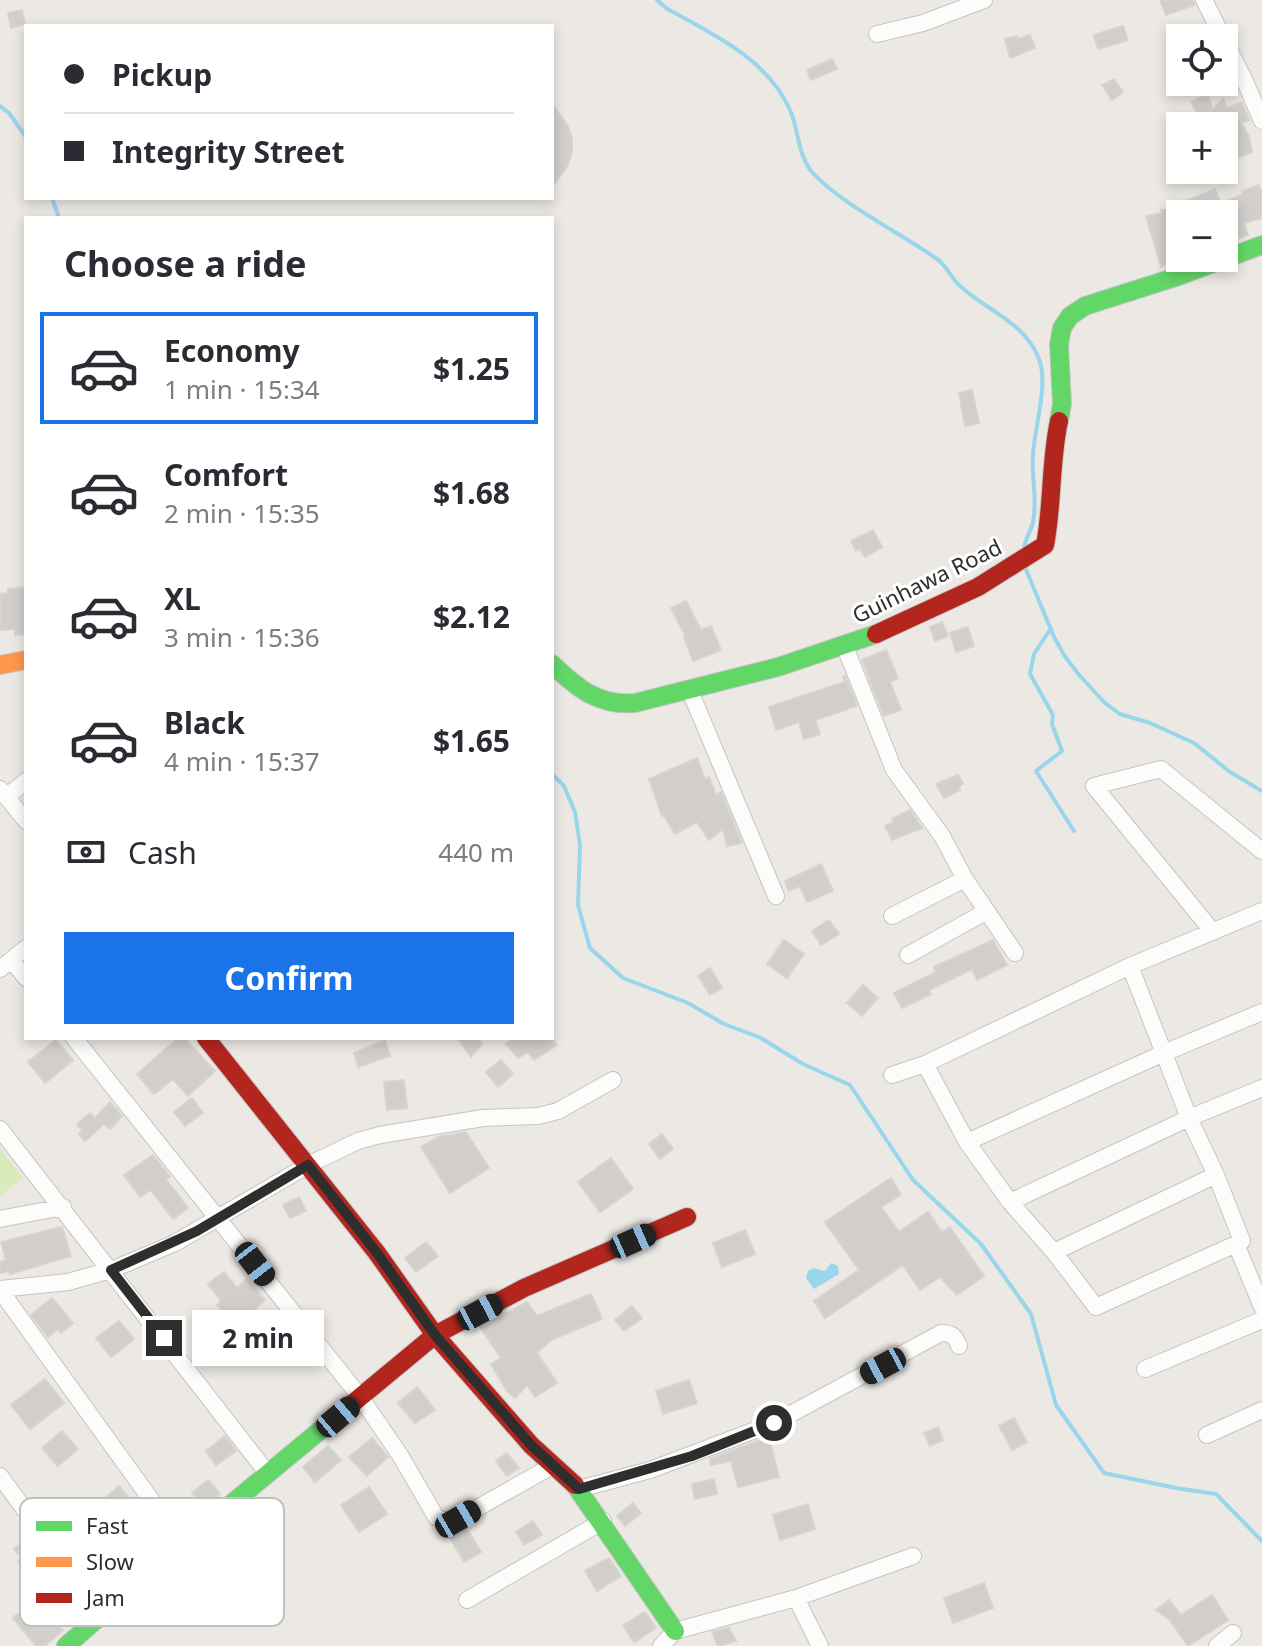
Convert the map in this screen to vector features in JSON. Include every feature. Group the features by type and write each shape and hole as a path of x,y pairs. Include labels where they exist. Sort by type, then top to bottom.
{"street":[{"path":"877,34 923,23 984,0"},
{"path":"1204,0 1262,121"},
{"name":"Guinhawa Road","path":"554,666 579,690 593,699 609,703 625,705 690,691 845,647 951,601 1033,555 1045,545 1050,521 1055,438 1062,404 1059,345 1062,328 1070,316 1085,306 1262,245"},
{"path":"845,647 894,770 942,836 965,879 1015,953"},
{"path":"0,665 24,660"},
{"path":"690,691 776,896"},
{"path":"1213,932 1094,786 1161,769 1262,851"},
{"path":"24,782 3,793 24,819"},
{"path":"892,916 965,879"},
{"path":"908,955 987,911"},
{"path":"892,1075 925,1064 1130,966 1262,911"},
{"path":"24,950 6,964 24,977"},
{"path":"925,1064 967,1142 1010,1202 1096,1307 1236,1244 1242,1241 1189,1118 1130,966"},
{"path":"967,1142 1262,1012"},
{"path":"76,1040 361,1398 400,1455 436,1517 447,1522 458,1519 552,1466"},
{"path":"208,1040 377,1253 435,1335 504,1416 579,1489 675,1631"},
{"path":"150,1498 0,1290 68,1282 111,1270 175,1243 308,1165 358,1141 483,1118 538,1116 558,1111 613,1080"},
{"path":"1010,1202 1189,1118 1262,1088"},
{"path":"0,1129 268,1474"},
{"path":"1054,1252 1216,1175"},
{"path":"0,1219 63,1207"},
{"path":"239,1498 435,1335 524,1288 687,1217"},
{"path":"1236,1244 1262,1307"},
{"path":"1145,1369 1262,1320"},
{"path":"579,1489 664,1465 774,1423 941,1333 956,1337 959,1346"},
{"path":"1207,1435 1262,1410"},
{"path":"0,1476 20,1503"},
{"path":"467,1600 603,1521"},
{"path":"661,1646 675,1631 796,1598 913,1556"},
{"path":"796,1598 820,1646"},
{"path":"66,1646 90,1626"},
{"path":"1217,1646 1233,1633"}],"green space":[{"path":"0,1149 23,1178 0,1196"}],"water":[{"path":"831,1263 838,1266 839,1274 814,1289 806,1278 808,1271 814,1268 825,1271"}],"building":[{"path":"1160,0 1193,0 1194,5 1166,15"},
{"path":"22,10 25,24 11,28 8,13"},
{"path":"1123,26 1128,40 1098,49 1094,35"},
{"path":"1030,35 1035,48 1010,58 1005,39"},
{"path":"832,59 837,69 811,80 807,70"},
{"path":"1114,79 1123,92 1112,100 1102,85"},
{"path":"1207,96 1213,109 1196,112 1191,102"},
{"path":"1223,99 1227,108 1242,102 1249,120 1241,123 1249,136 1252,152 1238,158 1238,112 1210,112"},
{"path":"554,107 568,126 572,138 568,165 554,184"},
{"path":"1259,185 1262,218 1244,223 1248,235 1238,239 1238,200 1230,200 1243,194 1242,191"},
{"path":"1215,189 1219,200 1189,200"},
{"path":"1161,210 1166,210 1166,265 1161,267 1146,216 1162,213"},
{"path":"972,390 979,423 965,426 959,393"},
{"path":"873,530 882,547 865,557 859,549 856,551 851,541"},
{"path":"24,587 24,634 15,635 15,629 0,630 0,594 8,593 8,589"},
{"path":"686,601 701,630 711,626 721,650 693,661 686,637 671,608"},
{"path":"942,622 948,636 935,641 930,627"},
{"path":"968,627 974,646 956,652 950,633"},
{"path":"886,650 898,678 890,682 901,710 884,716 862,660"},
{"path":"845,676 857,706 815,720 820,734 804,739 799,722 776,730 769,707 845,682"},
{"path":"697,758 705,779 709,777 716,795 721,792 742,843 727,846 723,829 709,840 697,822 675,834 662,816 649,779"},
{"path":"958,775 963,783 960,790 944,798 936,784"},
{"path":"910,810 922,828 892,840 885,826"},
{"path":"821,864 833,891 807,902 800,886 789,891 785,881"},
{"path":"829,920 839,934 821,945 812,931"},
{"path":"784,940 804,954 787,978 767,964"},
{"path":"993,940 1007,965 977,980 972,969 929,990 931,994 902,1008 894,993 936,972 934,967"},
{"path":"710,968 722,988 710,995 698,976"},
{"path":"863,985 878,998 862,1016 847,1003"},
{"path":"56,1040 73,1060 45,1083 28,1062"},
{"path":"176,1040 186,1040 215,1071 188,1096 173,1079 154,1094 137,1074"},
{"path":"385,1040 390,1056 358,1067 354,1053"},
{"path":"458,1040 479,1040 482,1044 471,1057"},
{"path":"511,1040 553,1040 557,1045 534,1060 528,1052 518,1058 506,1044"},
{"path":"501,1060 513,1074 498,1087 486,1072"},
{"path":"404,1080 407,1108 387,1110 384,1082"},
{"path":"192,1098 203,1113 185,1126 174,1112"},
{"path":"110,1102 122,1116 110,1129 104,1124 85,1141 79,1134 83,1131 77,1124 90,1113 95,1118"},
{"path":"466,1132 489,1168 450,1193 421,1147 438,1137"},
{"path":"662,1134 673,1149 660,1159 649,1144"},
{"path":"153,1155 188,1208 173,1219 151,1190 140,1197 124,1175"},
{"path":"611,1158 633,1189 600,1212 578,1182"},
{"path":"891,1178 901,1195 881,1207 899,1232 928,1212 942,1232 950,1227 984,1276 957,1295 940,1277 920,1290 903,1265 825,1318 814,1301 859,1270 825,1222"},
{"path":"299,1197 306,1211 290,1218 283,1205"},
{"path":"62,1227 71,1256 10,1274 9,1271 0,1273 0,1262 6,1260 1,1242"},
{"path":"745,1230 755,1254 722,1267 713,1243"},
{"path":"426,1242 438,1256 416,1272 405,1258"},
{"path":"224,1272 237,1288 247,1279 265,1300 235,1326 217,1305 221,1301 208,1284"},
{"path":"591,1294 602,1319 551,1340 537,1353 557,1383 535,1397 527,1385 515,1398 507,1391 491,1364 501,1358 480,1327 527,1302 537,1316"},
{"path":"52,1298 73,1323 61,1333 58,1329 48,1337 31,1315"},
{"path":"632,1306 642,1318 624,1331 615,1320"},
{"path":"119,1321 134,1339 111,1357 96,1338"},
{"path":"45,1379 64,1403 30,1429 11,1405"},
{"path":"689,1380 697,1403 663,1414 656,1391"},
{"path":"417,1387 435,1410 415,1423 398,1403"},
{"path":"1014,1418 1027,1442 1012,1450 999,1426"},
{"path":"938,1427 943,1440 930,1446 924,1433"},
{"path":"62,1431 78,1449 58,1466 42,1448"},
{"path":"225,1436 236,1451 216,1465 206,1451"},
{"path":"769,1437 779,1477 738,1487 731,1461 711,1465 710,1459"},
{"path":"372,1438 388,1457 367,1476 349,1457"},
{"path":"328,1446 341,1460 315,1482 303,1467"},
{"path":"507,1453 519,1468 507,1476 496,1461"},
{"path":"714,1479 717,1494 695,1499 692,1484"},
{"path":"208,1480 220,1494 215,1498 196,1498 192,1493"},
{"path":"119,1486 129,1498 105,1498"},
{"path":"369,1487 387,1514 359,1532 341,1505"},
{"path":"633,1503 641,1513 625,1526 617,1516"},
{"path":"808,1504 815,1529 780,1540 773,1515"},
{"path":"533,1521 542,1535 524,1545 516,1532"},
{"path":"466,1527 481,1552 464,1562 447,1533"},
{"path":"609,1558 621,1576 597,1591 585,1571"},
{"path":"984,1583 993,1608 953,1623 944,1598"},
{"path":"1212,1595 1228,1620 1188,1646 1169,1619 1156,1610 1169,1600 1181,1615"},
{"path":"20,1612 20,1626 60,1626 63,1630 45,1646 36,1646 13,1618"},
{"path":"645,1612 656,1628 634,1642 623,1625"},
{"path":"729,1628 736,1641 718,1646 712,1632"}],"waterway":[{"path":"657,0 737,49 767,76 790,110 807,165 824,184 937,259 960,286 1015,326 1033,346 1042,369 1042,381 1033,455 1034,514 1024,550"},
{"path":"0,106 24,134"},
{"path":"53,200 58,216"},
{"path":"1025,567 1064,655 1105,703 1120,714 1150,723 1194,743 1230,772 1262,791"},
{"path":"1051,628 1034,654 1030,674 1053,715 1052,724 1062,751 1036,771 1074,831"},
{"path":"554,776 564,786 575,812 580,845 578,905 590,948 623,978 688,1003 724,1024 761,1038 803,1064 850,1085 913,1180 981,1244 1031,1314 1056,1405 1104,1473 1216,1494 1262,1541"}],"traffic: fast":[{"path":"1059,421 1062,404 1059,345 1062,328 1070,316 1085,306 1262,245"},
{"path":"554,666 589,694 610,702 635,703 778,667 876,634"},
{"path":"238,1498 341,1413"},
{"path":"575,1485 675,1631"},
{"path":"66,1646 89,1626"}],"traffic: slow":[{"path":"0,665 24,660"}],"traffic: jam":[{"path":"876,634 978,587 1045,545 1059,421"},
{"path":"208,1040 377,1253 435,1335 531,1445 575,1485"},
{"path":"341,1413 435,1335 524,1288 687,1217"}],"route":[{"path":"164,1338 111,1270 175,1243 308,1165 377,1253 435,1335 531,1445 579,1489 692,1456 774,1423"}]}
